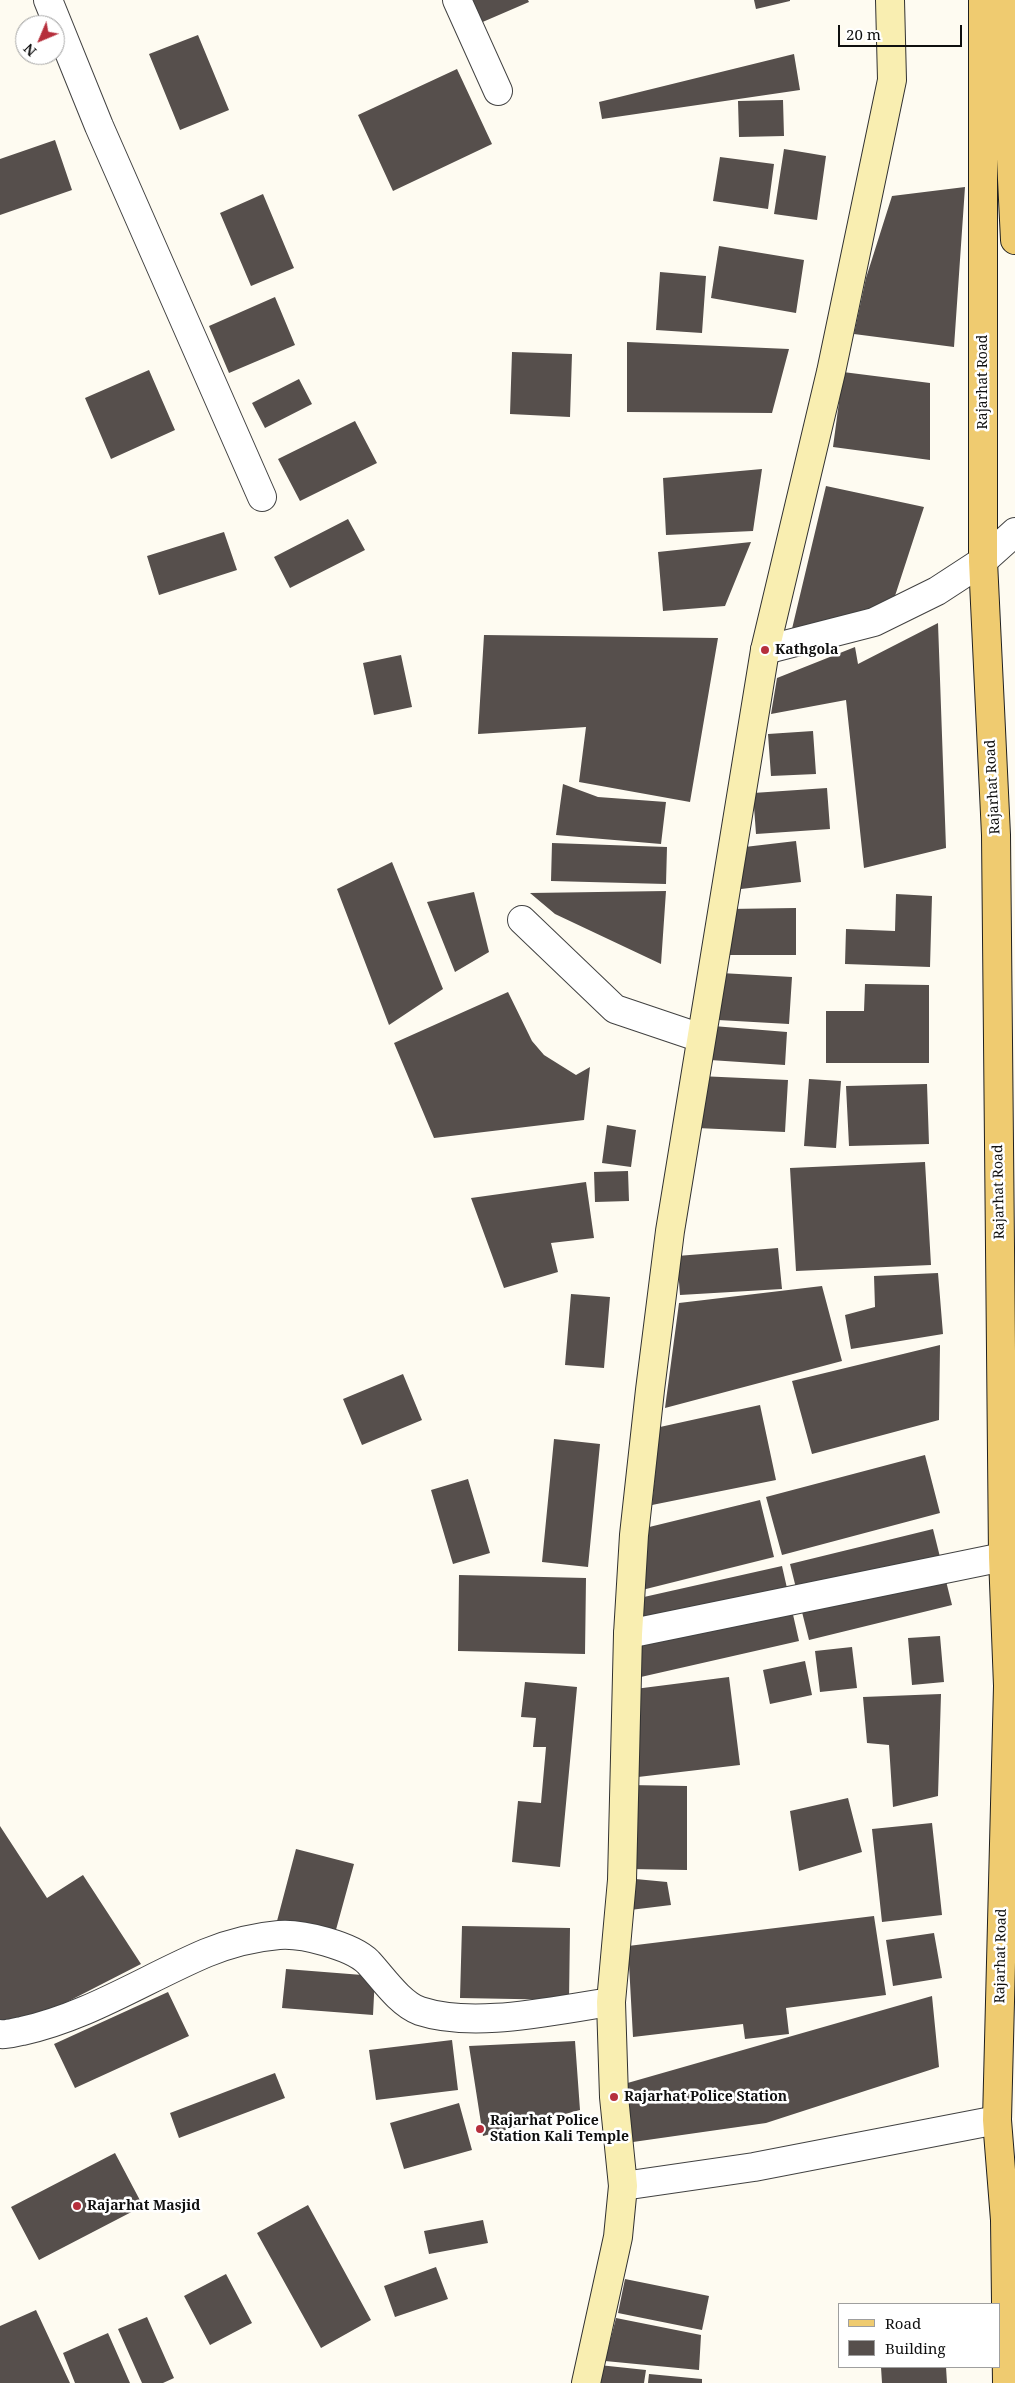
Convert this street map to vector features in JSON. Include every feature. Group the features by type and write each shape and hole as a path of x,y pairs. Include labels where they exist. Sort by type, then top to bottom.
{"main road":[{"name":"Rajarhat Road","path":"983,0 983,561 996,835 1009,1555 1008,1686 997,2120 1005,2220 1007,2383"},
{"path":"1011,0 1010,159 1015,240"}],"street":[{"path":"48,0 99,126 262,497"},
{"path":"458,0 498,91"},
{"path":"586,2383 618,2238 622,2186 614,2097 611,2002 622,1880 628,1634 634,1535 670,1231 765,650 831,372 892,80 890,0"},
{"path":"765,650 874,622 937,591 983,561 1015,532"},
{"path":"522,920 615,1009 701,1038"},
{"path":"628,1634 1009,1555"},
{"path":"0,2034 53,2024 207,1952 235,1944 281,1935 307,1938 344,1948 366,1960 394,1991 419,2010 462,2018 500,2017 611,2002"},
{"path":"622,2186 754,2167 997,2120"}],"building":[{"path":"468,0 528,0 529,2 478,24"},
{"path":"754,0 790,0 790,1 756,9"},
{"path":"198,35 229,110 180,130 149,54"},
{"path":"794,54 800,90 602,119 599,102"},
{"path":"457,69 492,144 393,191 358,115"},
{"path":"783,100 784,136 739,137 738,101"},
{"path":"55,140 72,190 0,215 0,159"},
{"path":"784,149 826,156 817,220 774,214"},
{"path":"720,157 774,164 768,209 713,201"},
{"path":"965,187 954,347 854,334 866,278 892,196"},
{"path":"263,194 294,268 251,286 220,213"},
{"path":"719,246 804,260 796,313 711,298"},
{"path":"660,272 706,276 702,333 656,330"},
{"path":"275,297 295,345 229,373 209,326"},
{"path":"627,342 789,349 772,413 627,412"},
{"path":"512,352 572,354 570,417 510,414"},
{"path":"149,370 175,430 111,459 85,398"},
{"path":"843,372 930,383 930,460 833,447"},
{"path":"299,379 312,404 265,428 252,403"},
{"path":"355,421 377,463 300,501 278,459"},
{"path":"762,469 753,531 666,535 663,478"},
{"path":"826,486 924,507 893,602 791,633"},
{"path":"348,519 365,550 290,588 274,557"},
{"path":"224,532 237,570 159,595 147,556"},
{"path":"751,542 725,606 663,611 658,552"},
{"path":"938,623 946,848 864,868 846,700 771,714 777,678 855,647 858,664"},
{"path":"484,635 718,638 690,802 579,782 586,727 478,734"},
{"path":"401,655 412,707 374,715 363,663"},
{"path":"813,731 816,774 771,776 768,734"},
{"path":"563,784 598,797 666,802 661,844 556,835"},
{"path":"827,788 830,829 756,834 753,793"},
{"path":"796,841 801,882 741,889 736,848"},
{"path":"552,843 667,847 666,884 551,881"},
{"path":"392,862 443,989 389,1025 337,889"},
{"path":"666,891 661,964 555,914 530,893"},
{"path":"474,892 489,952 455,972 427,902"},
{"path":"896,894 932,896 930,967 845,964 846,929 895,931"},
{"path":"796,908 796,955 728,955 728,909"},
{"path":"721,973 792,977 789,1024 718,1020"},
{"path":"865,984 929,985 929,1063 826,1063 826,1011 864,1011"},
{"path":"508,992 532,1041 544,1055 576,1075 590,1067 584,1120 434,1138 394,1043"},
{"path":"713,1026 787,1032 785,1065 710,1060"},
{"path":"699,1076 788,1080 785,1132 697,1128"},
{"path":"809,1079 841,1081 836,1148 804,1146"},
{"path":"927,1084 929,1144 849,1146 846,1086"},
{"path":"607,1125 636,1130 631,1167 602,1163"},
{"path":"925,1162 931,1265 796,1271 790,1168"},
{"path":"628,1171 629,1201 595,1202 594,1172"},
{"path":"586,1182 594,1238 551,1243 558,1272 504,1288 471,1198"},
{"path":"778,1248 782,1289 680,1295 677,1256"},
{"path":"938,1273 943,1334 851,1349 845,1315 875,1307 874,1276"},
{"path":"822,1286 842,1361 665,1408 679,1303"},
{"path":"571,1294 610,1297 604,1368 565,1365"},
{"path":"940,1345 939,1420 812,1454 792,1381"},
{"path":"403,1374 422,1420 362,1445 343,1399"},
{"path":"760,1405 776,1480 652,1505 660,1427"},
{"path":"554,1439 600,1444 588,1567 542,1562"},
{"path":"925,1455 940,1513 782,1555 766,1497"},
{"path":"468,1479 490,1553 453,1564 431,1490"},
{"path":"760,1500 774,1557 638,1591 641,1529"},
{"path":"933,1529 952,1605 809,1640 790,1564"},
{"path":"782,1566 799,1641 632,1679 635,1599"},
{"path":"459,1575 586,1578 585,1654 458,1651"},
{"path":"940,1636 944,1682 912,1685 908,1638"},
{"path":"852,1647 857,1688 820,1692 815,1651"},
{"path":"805,1661 812,1695 770,1704 763,1670"},
{"path":"729,1677 740,1765 638,1777 627,1690"},
{"path":"525,1682 577,1687 560,1867 512,1862 518,1801 541,1803 546,1747 533,1747 536,1718 521,1717"},
{"path":"941,1694 938,1796 893,1807 889,1745 867,1743 863,1697"},
{"path":"629,1785 687,1786 687,1870 630,1869"},
{"path":"848,1798 862,1852 799,1871 790,1811"},
{"path":"932,1823 942,1915 882,1922 872,1829"},
{"path":"0,1826 47,1898 83,1875 141,1964 28,2022 0,2023"},
{"path":"296,1849 354,1864 334,1937 277,1921"},
{"path":"625,1878 667,1882 671,1905 630,1910"},
{"path":"874,1916 886,1995 786,2008 789,2034 745,2039 743,2024 633,2037 628,1946"},
{"path":"462,1926 570,1928 569,2000 460,1998"},
{"path":"934,1933 942,1978 893,1986 886,1940"},
{"path":"286,1969 375,1976 373,2015 282,2008"},
{"path":"168,1992 189,2036 75,2088 54,2044"},
{"path":"932,1996 939,2067 766,2123 619,2144 617,2086"},
{"path":"452,2040 458,2090 376,2100 369,2050"},
{"path":"575,2041 580,2110 483,2136 469,2046"},
{"path":"275,2073 285,2098 179,2138 170,2113"},
{"path":"459,2103 472,2150 404,2169 390,2123"},
{"name":"Rajarhat Masjid","path":"115,2153 143,2206 39,2260 11,2207"},
{"path":"308,2205 371,2320 321,2348 257,2233"},
{"path":"483,2220 488,2243 429,2254 424,2231"},
{"path":"436,2267 448,2299 395,2317 384,2286"},
{"path":"226,2274 252,2323 210,2345 184,2296"},
{"path":"625,2279 709,2296 702,2330 618,2313"},
{"path":"36,2310 70,2383 0,2383 0,2326"},
{"path":"147,2317 174,2378 163,2383 142,2383 118,2329"},
{"path":"616,2318 701,2335 699,2370 605,2361"},
{"path":"108,2333 130,2383 75,2383 63,2353"},
{"path":"599,2365 646,2370 644,2383 595,2383"},
{"path":"881,2368 946,2368 947,2383 882,2383"},
{"path":"649,2374 702,2379 702,2383 648,2383"}],"place":[{"name":"Kathgola","path":"765,650"},
{"name":"Rajarhat Police Station","path":"614,2097"},
{"name":"Rajarhat Police Station Kali Temple","path":"480,2129"},
{"name":"Rajarhat Masjid","path":"77,2206"}]}
